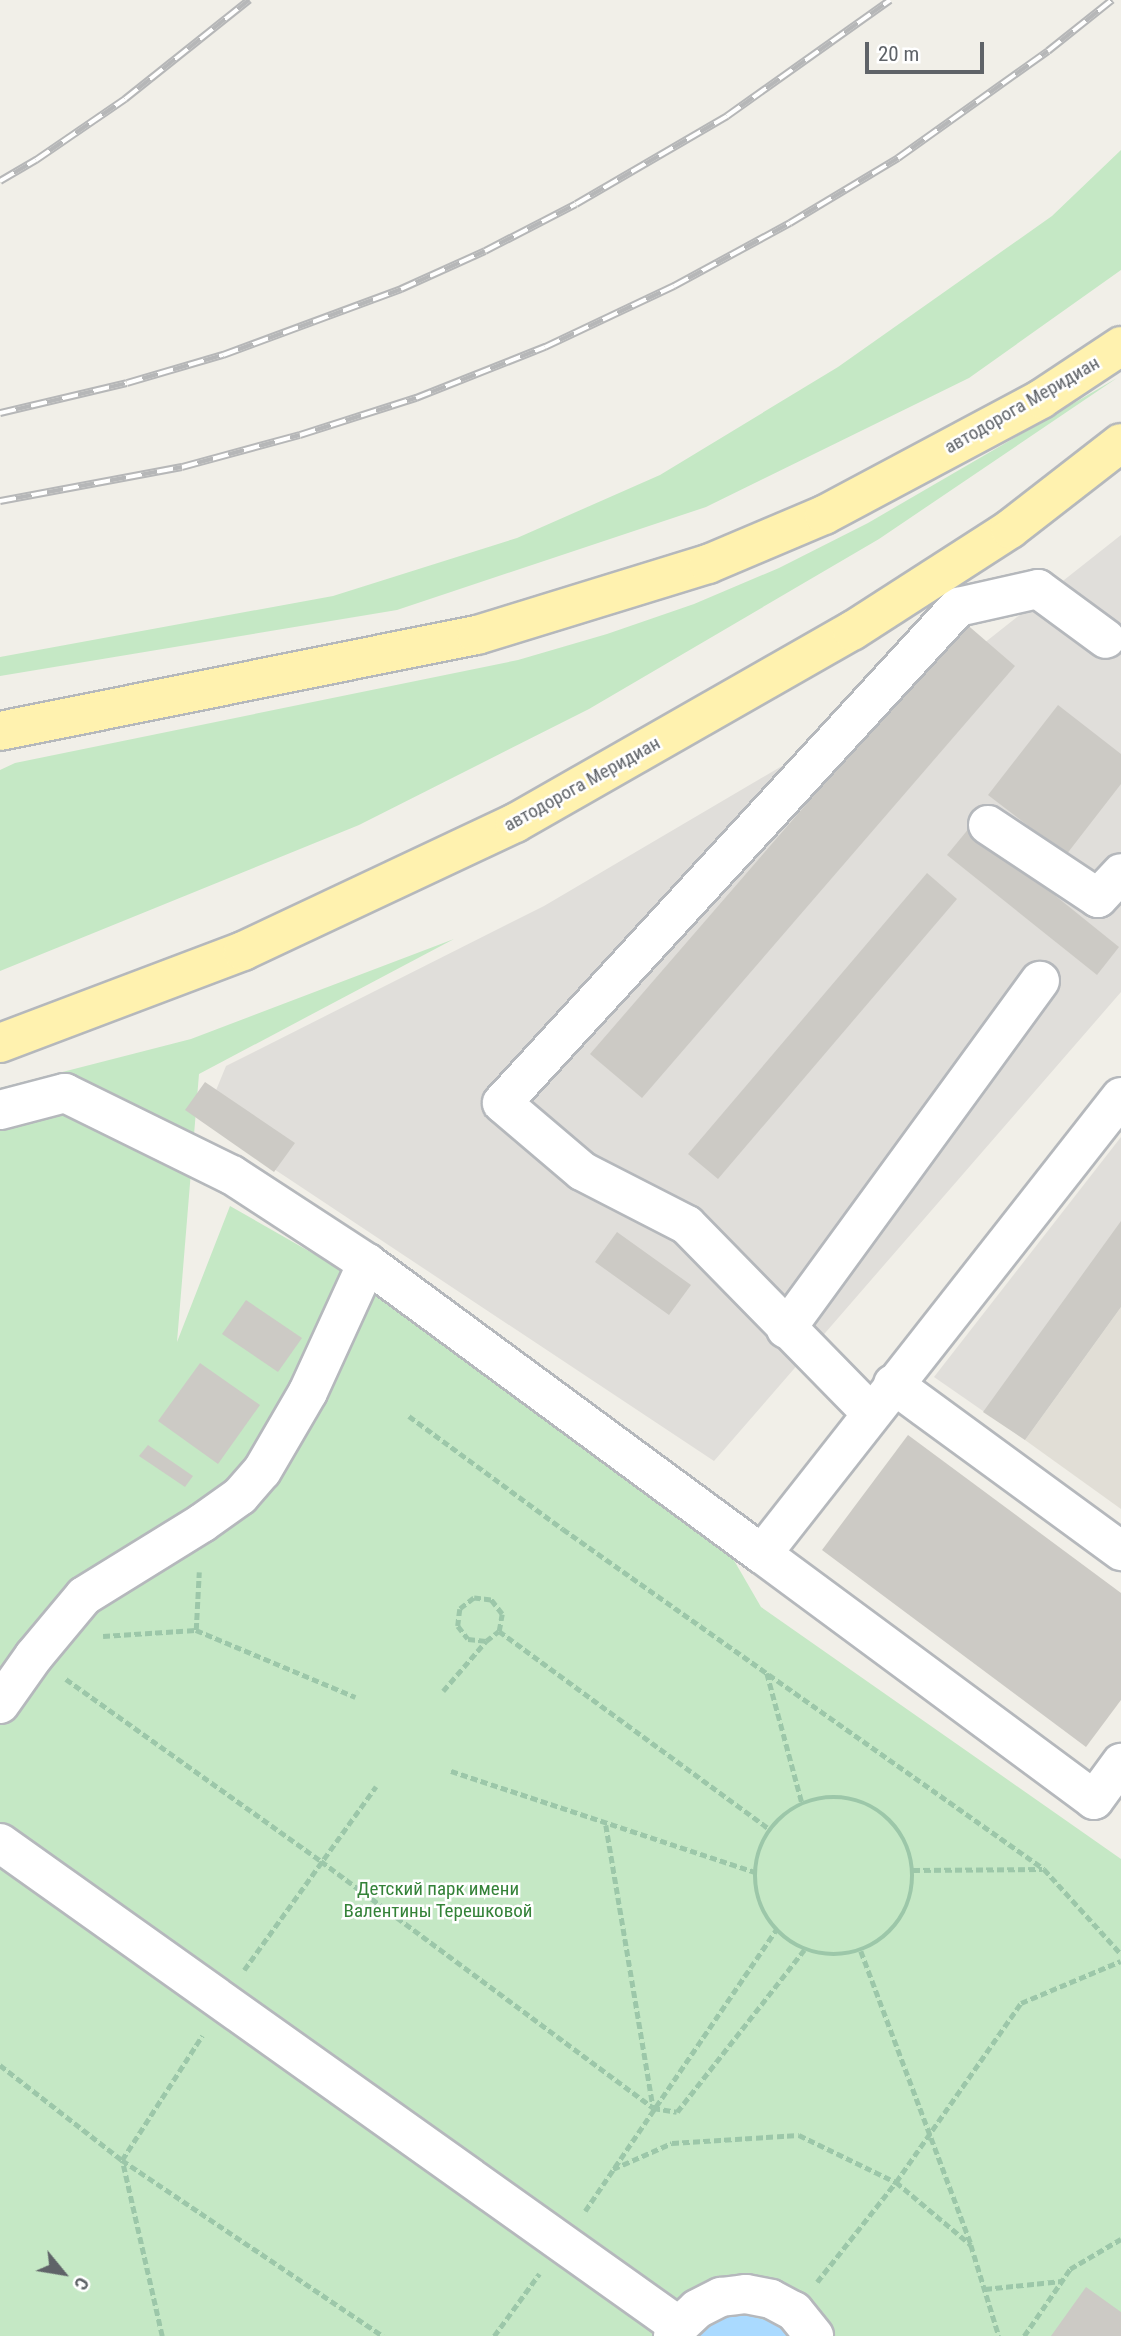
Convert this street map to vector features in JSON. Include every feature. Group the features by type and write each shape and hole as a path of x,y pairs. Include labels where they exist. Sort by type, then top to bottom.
{"main road":[{"name":"автодорога Меридиан","path":"0,731 477,635 708,564 824,515 1041,399 1121,346"},
{"name":"автодорога Меридиан","path":"0,1043 243,951 515,822 852,631 1010,529 1121,443"}],"street":[{"path":"1106,639 1038,589 958,607 502,1103 582,1171 687,1225 786,1329 882,1399 1121,1551"},
{"path":"989,825 1098,898 1121,873"},
{"path":"786,1329 1040,981"},
{"path":"0,1110 65,1093 232,1175 367,1263 1094,1800 1121,1763"},
{"path":"762,1554 1121,1097"},
{"path":"0,1704 41,1647 84,1596 240,1496 262,1471 307,1392 367,1263"},
{"path":"0,1843 676,2331 697,2309 721,2297 746,2294 771,2299 804,2324"}],"path":[{"path":"409,1416 1044,1868 1121,1954"},
{"path":"196,1630 202,1522"},
{"path":"443,1690 499,1631 502,1614 491,1600 474,1598 460,1609 458,1626 468,1639 486,1642"},
{"path":"41,1647 196,1630 355,1697"},
{"path":"499,1631 770,1829"},
{"path":"41,1647 321,1861 653,2108 677,2112 804,1950"},
{"path":"766,1672 802,1803"},
{"path":"450,1771 754,1872"},
{"path":"832,1796 862,1801 887,1817 906,1841 913,1870 911,1896 901,1919 883,1938 861,1951 832,1956 804,1950 776,1930 759,1904 754,1872 770,1829 802,1803 832,1796"},
{"path":"606,1825 653,2108"},
{"path":"913,1870 1044,1868"},
{"path":"653,2108 776,1930"},
{"path":"861,1951 971,2245 999,2336"},
{"path":"804,2324 896,2182 1021,2003 1121,1962"},
{"path":"0,2065 122,2161 383,2336"},
{"path":"613,2169 672,2143 799,2135 896,2182 971,2245"},
{"path":"1024,2336 1070,2269 1121,2239"},
{"path":"985,2289 1062,2281"}],"shaded area":[{"path":"1121,535 1121,992 714,1461 203,1122 226,1066 544,906 964,659"},
{"path":"1121,1137 1121,1307 1025,1440 934,1377"},
{"path":"1121,1307 1121,1509 1025,1440"}],"green space":[{"path":"1121,150 1121,270 969,378 706,507 397,610 0,676 0,657 333,596 517,538 660,475 838,367 1052,216"},
{"path":"1117,378 879,539 589,709 359,825 0,971 0,770 15,763 518,660 607,634 694,604 779,568 868,523"},
{"name":"Детский парк имени Валентины Терешковой","path":"454,939 199,1074 177,1342 230,1206 384,1294 728,1550 761,1607 1121,1859 1121,2336 0,2336 0,1088 191,1039"}],"water":[{"path":"742,2314 773,2322 791,2336 696,2336 722,2318"}],"building":[{"path":"964,622 1015,666 642,1098 590,1054"},
{"path":"1058,705 1121,754 1121,784 1066,855 988,795"},
{"path":"970,827 1119,947 1097,975 947,855"},
{"path":"927,873 957,899 718,1179 688,1154"},
{"path":"205,1082 295,1143 274,1172 185,1110"},
{"path":"1121,1221 1121,1307 1025,1440 983,1412"},
{"path":"617,1232 691,1285 669,1315 595,1262"},
{"path":"246,1300 302,1338 278,1372 222,1334"},
{"path":"200,1363 260,1405 218,1464 158,1421"},
{"path":"908,1435 1121,1593 1121,1700 1086,1747 822,1550"},
{"path":"148,1445 193,1476 185,1487 139,1456"},
{"path":"1086,2287 1121,2312 1121,2336 1051,2336"}],"railway":[{"path":"0,181 36,160 125,99 249,0"},
{"path":"0,413 127,383 223,355 401,289 485,251 576,204 727,116 890,0"},
{"path":"0,501 182,467 300,435 416,398 545,347 674,286 790,223 898,158 1048,51 1112,0"}]}
